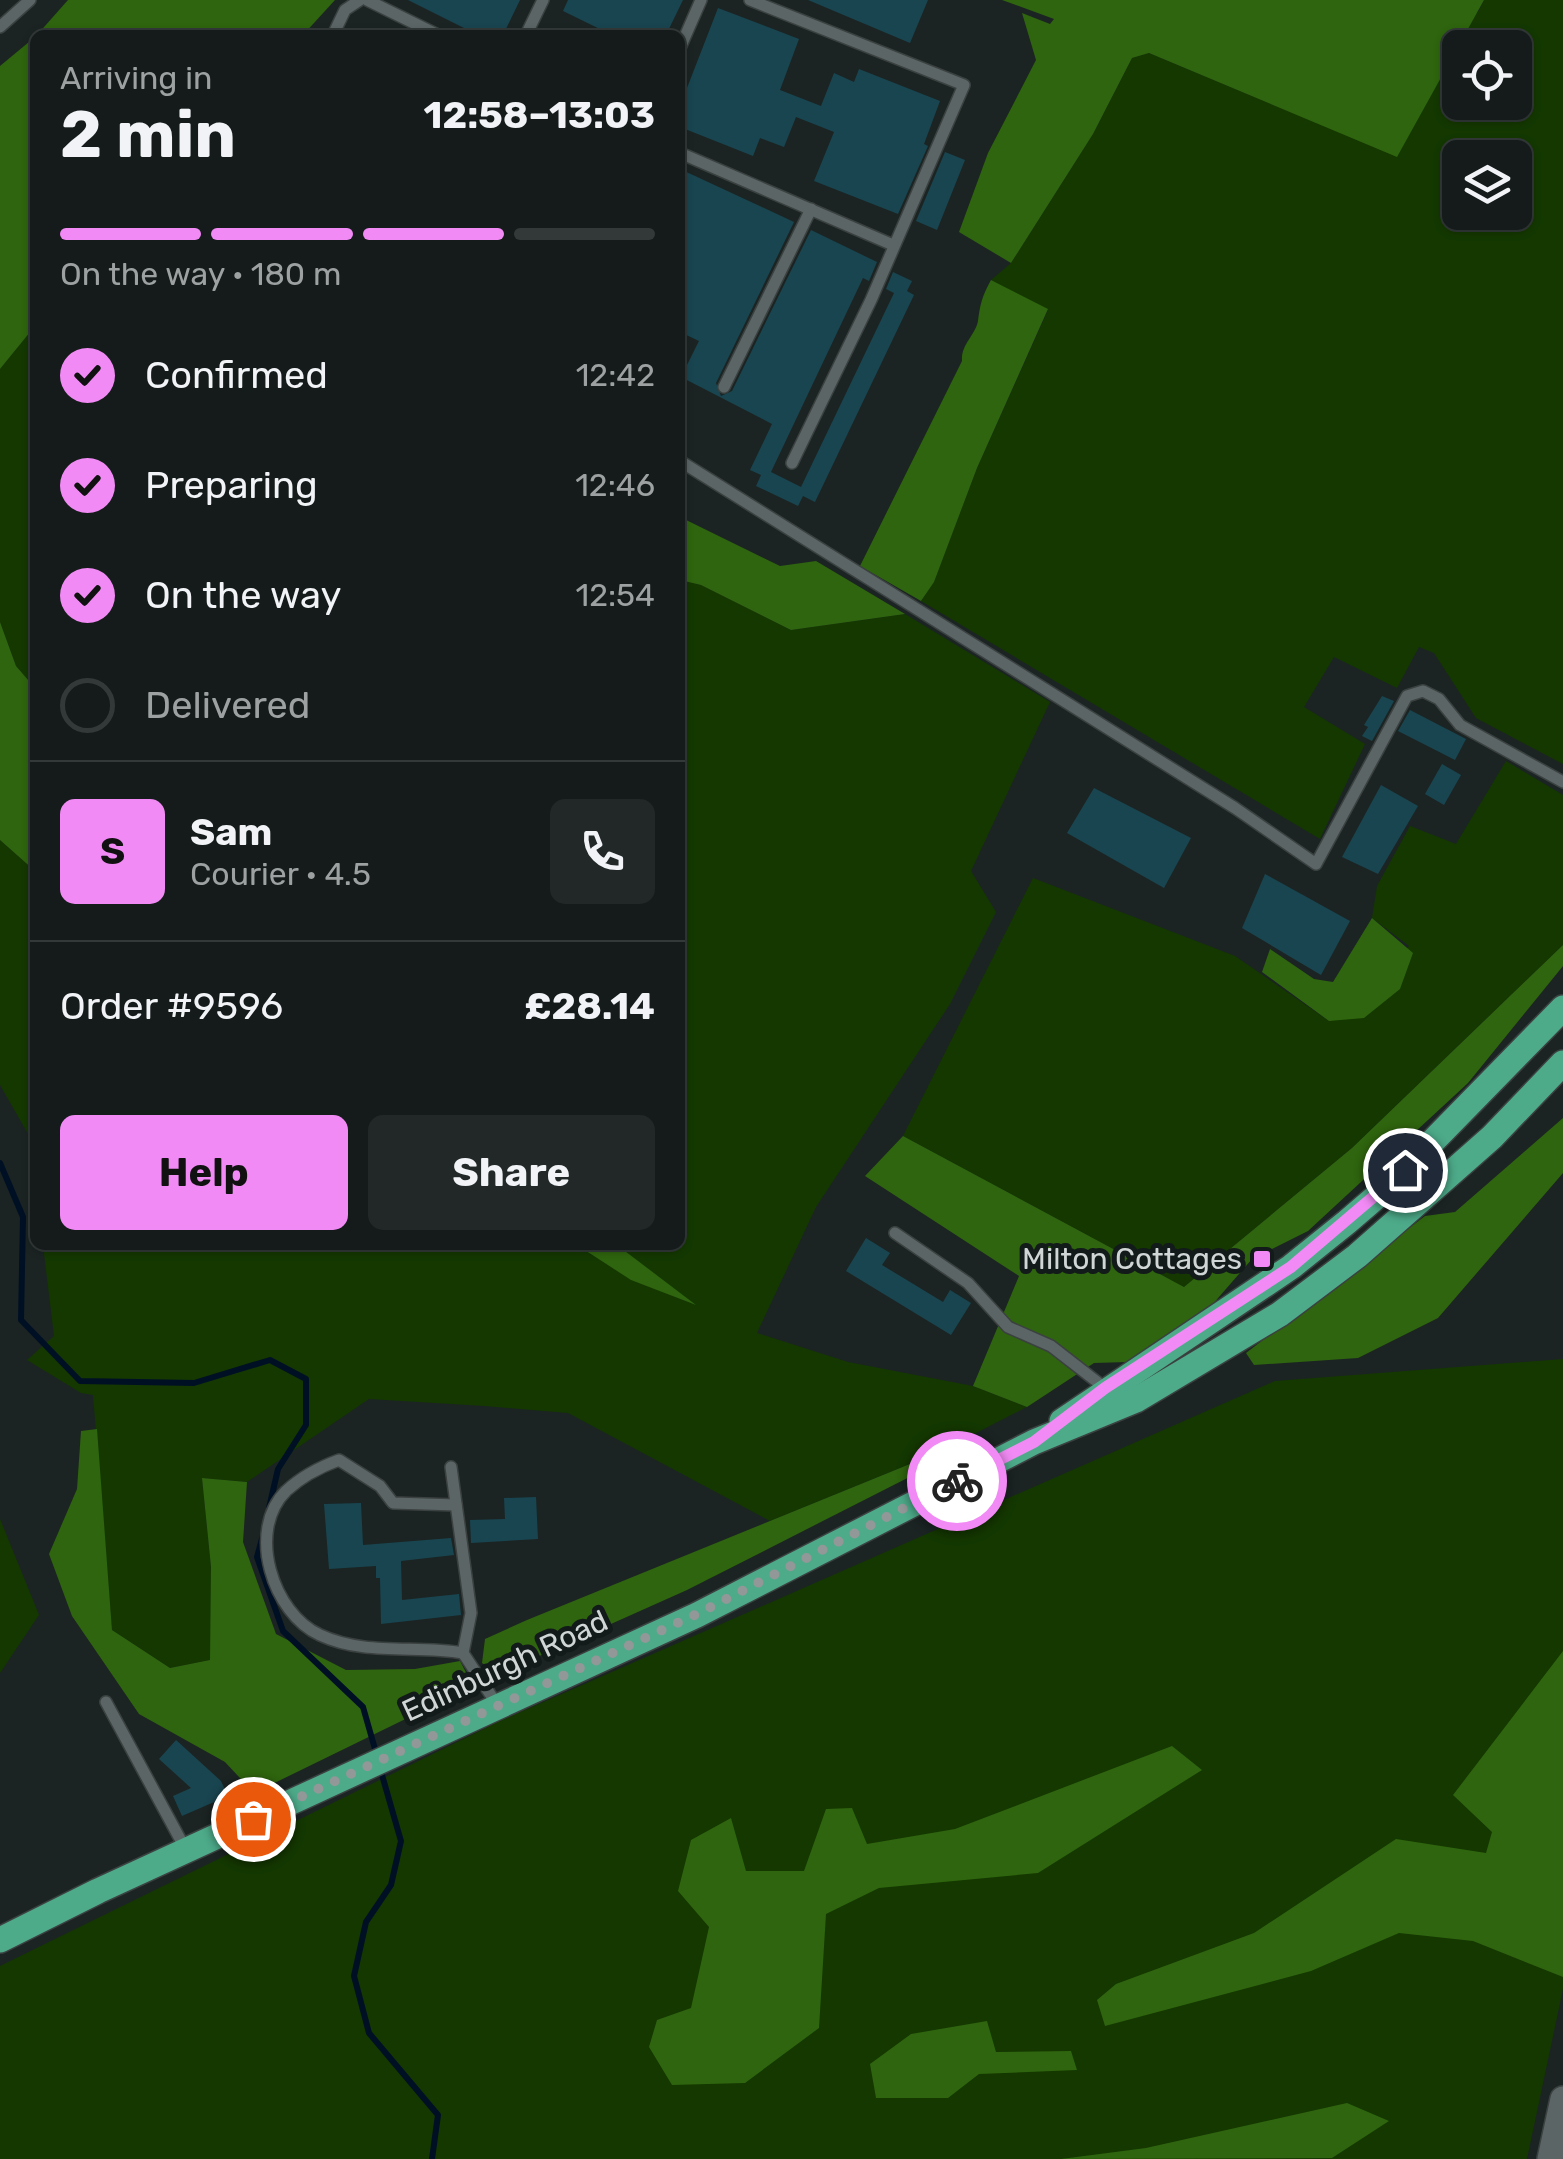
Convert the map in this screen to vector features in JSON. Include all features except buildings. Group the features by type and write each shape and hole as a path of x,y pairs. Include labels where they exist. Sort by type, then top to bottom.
{"main road":[{"path":"1034,1442 1105,1388 1291,1267 1347,1222 1390,1185 1563,1008"},
{"path":"1034,1442 1136,1400 1280,1314 1400,1221 1563,1063"},
{"name":"Edinburgh Road","path":"0,1940 697,1614 1034,1442"},
{"path":"1550,2159 1563,2100"}],"lane":[{"path":"0,27 30,0"},
{"path":"335,30 345,10 364,0 427,30"},
{"path":"528,30 543,0"},
{"path":"685,36 700,0"},
{"path":"750,0 964,85 792,464"},
{"path":"685,156 893,245"},
{"path":"724,387 811,209"},
{"path":"685,464 1235,808 1316,864 1407,696 1423,691 1439,699 1460,724 1563,782"},
{"path":"895,1234 968,1283 1008,1327 1051,1346 1105,1388"},
{"path":"456,1505 393,1504 380,1486 339,1460 320,1467 284,1493 268,1534 267,1561 296,1620 317,1634 344,1645 427,1647 464,1654"},
{"path":"450,1467 471,1613 464,1654 498,1706"},
{"path":"106,1702 186,1850"}],"green space":[{"path":"68,0 335,0 308,30 41,30"},
{"path":"1002,0 1484,0 1467,30 1442,30 1442,76 1397,157 1149,53 1132,58 1093,134 1011,263 959,232 988,153 1036,60 1022,13 1050,24 1054,19"},
{"path":"1484,0 1563,0 1563,764 1476,718 1434,653 1419,647 1397,688 1334,657 1304,707 1365,744 1320,839 921,601 934,581 977,468 1048,310 991,280 1011,263 1093,134 1132,58 1149,53 1293,113 1442,32 1442,120 1532,120 1532,30 1445,30 1478,12"},
{"path":"30,41 30,332 0,369 0,66"},
{"path":"991,280 1048,309 977,468 934,582 921,601 860,566 962,361"},
{"path":"30,332 30,682 16,666 0,622 0,369"},
{"path":"685,519 780,566 816,561 905,614 791,630 701,585 685,581"},
{"path":"685,581 701,585 791,630 905,614 1050,702 971,871 996,912 950,1004 816,1207 757,1333 848,1362 973,1386 1027,1407 937,1453 770,1521 568,1413 369,1399 247,1482 202,1478 211,1567 211,1660 170,1668 112,1630 93,1395 81,1393 27,1360 54,1336 44,1250 585,1250 631,1279 691,1303 623,1250 685,1250"},
{"path":"0,622 16,666 30,682 30,867 0,840"},
{"path":"1506,761 1563,795 1563,945 1352,1148 1184,1287 903,1136 1033,878 1235,956 1329,1021 1409,946 1372,918 1377,886 1410,826 1456,844"},
{"path":"0,840 30,867 30,1137 0,1085"},
{"path":"1372,918 1413,953 1400,989 1364,1018 1329,1021 1262,972 1270,949 1314,979 1333,982"},
{"path":"1563,945 1563,966 1468,1083 1308,1231 1252,1259 1212,1305 1128,1362 1094,1363 1027,1407 973,1386 1019,1276 865,1176 903,1136 1184,1287 1352,1148"},
{"path":"1563,1118 1563,1173 1438,1318 1358,1358 1254,1365 1246,1353 1425,1216 1455,1212"},
{"path":"585,1250 624,1250 696,1305 631,1280"},
{"path":"1563,1359 1563,1989 1527,2159 0,2159 0,1966 498,1722 1275,1381"},
{"path":"97,1429 112,1630 170,1668 210,1660 211,1567 202,1478 247,1482 243,1542 276,1634 346,1670 415,1669 460,1661 473,1686 254,1793 225,1762 139,1714 72,1616 49,1554 77,1489 81,1431"},
{"path":"937,1453 937,1463 687,1590 499,1674 482,1663 485,1639"},
{"path":"0,1519 39,1615 0,1673"},
{"path":"1563,1651 1563,1977 1473,1941 1399,1933 1311,1971 1105,2026 1097,2000 1116,1984 1254,1933 1396,1839 1486,1853 1492,1832 1453,1795"},
{"path":"1172,1746 1202,1770 1038,1873 879,1888 826,1914 819,2028 745,2083 672,2085 649,2047 657,2020 691,2008 709,1927 678,1891 691,1840 731,1818 746,1871 804,1871 826,1809 852,1808 867,1844 955,1829"},
{"path":"987,2021 996,2052 1071,2051 1077,2070 979,2074 948,2098 876,2098 870,2064 911,2034"},
{"path":"1347,2103 1389,2121 1332,2158 1061,2159 1146,2148"}],"waterway":[{"path":"0,1163 23,1217 21,1320 80,1381 194,1383 270,1360 306,1379 306,1425 278,1469 269,1508"},
{"path":"263,1535 257,1557 283,1631 363,1707 377,1756"},
{"path":"380,1768 401,1841 391,1885 366,1922 354,1976 369,2033 438,2115 432,2159"}],"way so far":[{"path":"253,1819 697,1614 957,1481"}],"place":[{"name":"Milton Cottages","path":"1262,1259"}],"route":[{"path":"957,1481 1034,1442 1105,1388 1291,1267 1405,1170"}]}
